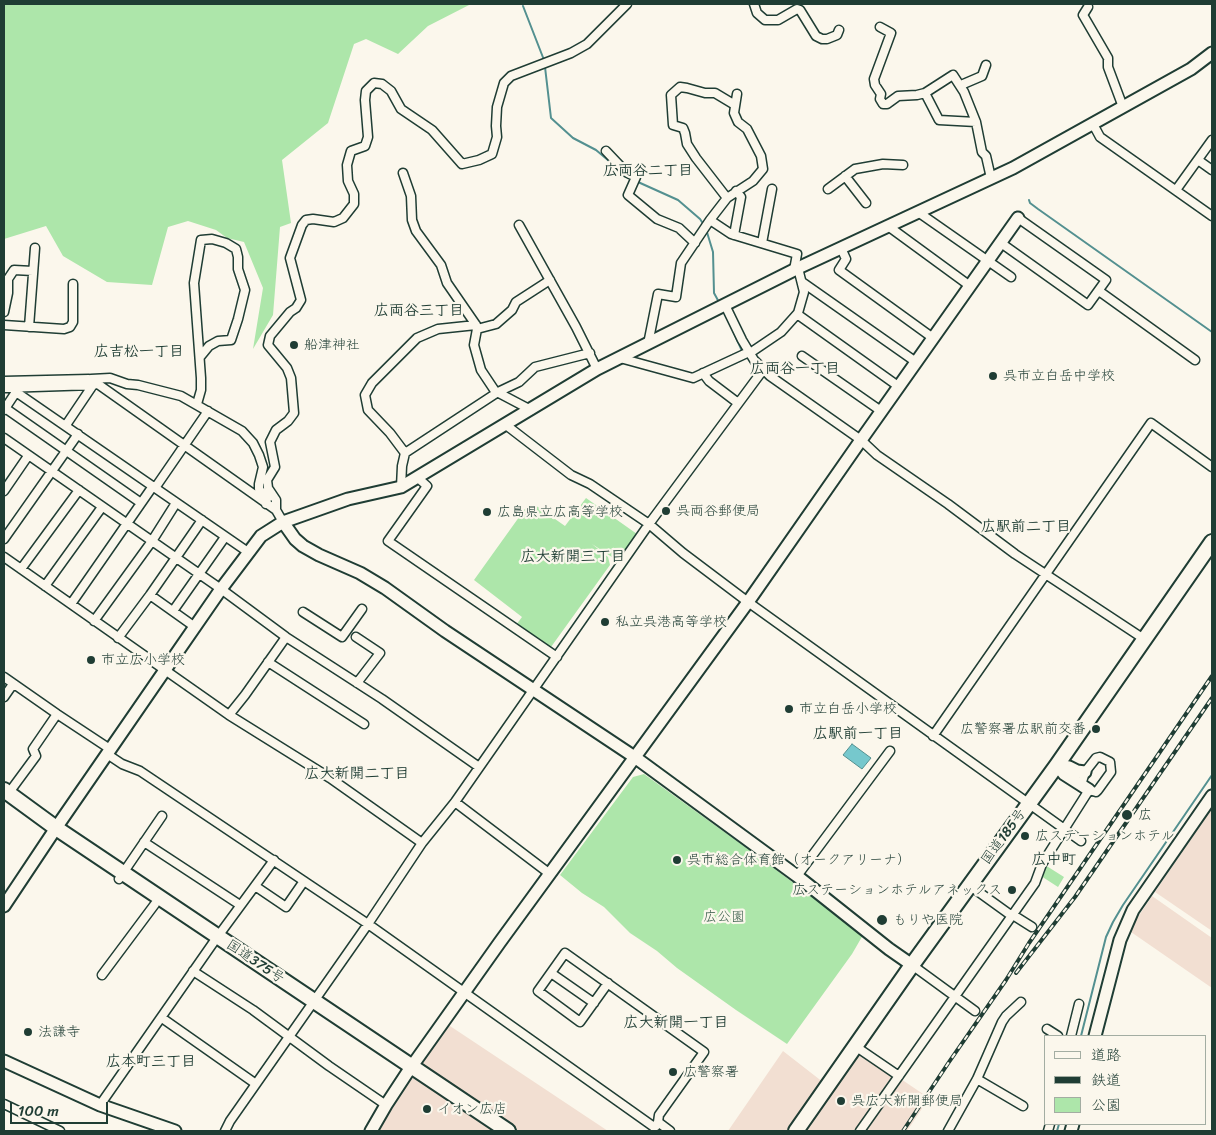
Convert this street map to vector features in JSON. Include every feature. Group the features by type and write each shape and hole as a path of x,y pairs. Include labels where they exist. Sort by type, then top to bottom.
{"highway":[{"name":"国道185号","path":"801,1130 855,1046 1057,765 1212,542"},
{"name":"国道375号","path":"5,794 54,831 409,1070 494,1131"},
{"name":"国道375号","path":"121,876 155,904 215,940"},
{"name":"国道375号","path":"409,1070 508,1131"}],"street":[{"path":"276,510 276,500 268,488 267,480 275,467 270,442 276,430 288,421 294,413 291,378 286,368 268,345 270,336 301,300 290,258 302,225 306,220 313,218 334,222 343,218 354,204 354,194 348,181 347,165 351,152 365,146 368,138 366,91 374,83 382,84 390,91 401,109 432,130 462,164 479,160 492,154 494,148 497,137 497,108 504,83 511,76 571,53 587,44 627,4"},
{"path":"754,4 758,13 765,20 778,20 797,9 800,10 816,36 822,40 827,40 837,35 839,30"},
{"path":"1088,7 1083,15 1108,58 1108,67 1123,107"},
{"path":"880,27 891,33 874,79 881,94 880,99 883,104 887,104 898,96 925,93 954,75 961,85 976,122 982,152 986,156 991,178"},
{"path":"4,906 221,589 261,536 283,522 348,500 401,487 597,369 796,269 991,178 1191,69 1212,53"},
{"path":"961,85 982,76 986,65"},
{"path":"728,198 696,158 687,144 682,128 673,124 670,95 680,87 687,88 706,93 715,93 735,105"},
{"path":"925,93 939,120 976,122"},
{"path":"648,344 658,294 676,297 681,263 694,243 728,198 752,181 763,169 761,156 752,138 747,130 738,122 734,113 737,94"},
{"path":"1093,124 1100,137 1212,216"},
{"path":"1176,190 1212,140"},
{"path":"606,151 626,172 636,177 628,195 658,220 679,228 694,243"},
{"path":"1198,160 1212,170"},
{"path":"828,189 855,169 883,164 904,165"},
{"path":"403,173 411,196 412,220 416,231 441,266 447,283 469,312 477,327 474,345 482,370 495,390 531,410"},
{"path":"845,176 866,203"},
{"path":"762,243 772,189"},
{"path":"734,235 741,198 736,191"},
{"path":"918,212 1011,277"},
{"path":"371,1131 409,1070 748,602 860,440 1018,218 1106,280 1088,305 1001,244"},
{"path":"620,358 693,378 749,352 781,332 797,314 804,292 796,269 797,254 734,235 710,220"},
{"path":"519,225 597,369"},
{"path":"888,226 970,286"},
{"path":"197,404 201,390 194,283 201,240 212,239 226,243 236,250 238,269 245,290 231,340 218,341 209,346 200,356"},
{"path":"29,326 35,248"},
{"path":"841,248 846,259 839,270 933,338"},
{"path":"4,312 8,293 8,279 14,270 33,272"},
{"path":"405,453 390,433 368,410 365,396 372,383 417,338 438,329 496,324 512,310 516,302 550,280"},
{"path":"802,282 916,362"},
{"path":"4,325 64,329 70,327 73,322 73,284"},
{"path":"1099,290 1196,360"},
{"path":"725,305 749,352 763,370 860,440 877,455 1046,575 1144,639"},
{"path":"797,314 898,386"},
{"path":"401,487 405,453 498,392 519,382 535,367 590,353"},
{"path":"802,356 881,411"},
{"path":"225,1131 230,1121 290,1037 422,843 455,802 649,524 763,370"},
{"path":"703,373 709,381 738,403"},
{"path":"4,388 93,382 110,378 127,384 181,396 242,431 253,443 263,467 259,489 267,498 266,504"},
{"path":"4,381 18,387 78,434 248,552"},
{"path":"66,425 93,382"},
{"path":"93,382 276,510 295,539 303,546 319,555 360,572 636,758 797,876 974,1011"},
{"path":"18,387 4,409 66,450 141,504"},
{"path":"71,604 208,411"},
{"path":"933,736 1152,423 1212,468"},
{"path":"506,425 571,475 590,484 649,524 683,553 748,602 1081,841"},
{"path":"4,538 78,434"},
{"path":"4,440 200,574 286,637 479,767"},
{"path":"4,490 28,456"},
{"path":"418,478 426,486 388,541 557,657"},
{"path":"21,569 79,490"},
{"path":"94,621 152,541 176,503"},
{"path":"45,586 102,506"},
{"path":"118,638 202,520"},
{"path":"173,611 225,537"},
{"path":"4,557 229,715 330,778 422,843"},
{"path":"150,595 195,627"},
{"path":"303,612 342,637 362,609"},
{"path":"229,715 286,637"},
{"path":"356,637 380,652 357,684"},
{"path":"268,662 364,724"},
{"path":"4,677 109,751 122,764 140,771 368,924 655,1127 670,1131"},
{"path":"4,697 13,684"},
{"path":"5,794 36,756 34,749 57,714"},
{"path":"797,876 890,751"},
{"path":"860,1131 1035,883 1042,864 1085,788 1085,772 1098,757 1110,762 1112,766 1111,772 1096,792 1085,788 1064,774 1057,765"},
{"path":"1057,765 1085,772"},
{"path":"1094,1035 1120,940 1133,910 1212,796"},
{"path":"455,802 550,874"},
{"path":"121,876 162,816"},
{"path":"144,842 240,906"},
{"path":"100,1105 215,940 274,860"},
{"path":"254,886 286,907 304,881"},
{"path":"969,885 1012,916 1032,927"},
{"path":"102,975 155,904"},
{"path":"608,983 580,1022 538,991 565,953 608,983 704,1052 659,1115 655,1127"},
{"path":"194,971 253,1010 386,1105"},
{"path":"551,972 594,1003"},
{"path":"948,1131 977,1079 1002,1022 1021,1002"},
{"path":"1071,1035 1079,1004"},
{"path":"162,1018 256,1084"},
{"path":"1047,1029 1056,1035"},
{"path":"855,1046 899,1076"},
{"path":"4,1061 146,1127 175,1131"},
{"path":"977,1079 1023,1106"},
{"path":"4,1104 60,1131"}],"shaded area":[{"path":"1212,808 1212,931 1155,892"},
{"path":"1152,896 1212,938 1212,988 1131,932 1136,920"},
{"path":"447,1024 608,1131 369,1131"},
{"path":"855,1048 929,1098 907,1131 728,1131 783,1051 828,1086"}],"green space":[{"path":"4,4 471,4 428,26 398,54 366,39 354,44 328,123 282,160 291,223 280,227 273,315 253,349 263,288 244,242 227,238 216,230 188,221 168,227 152,285 107,282 63,256 46,226 4,239"},
{"path":"586,498 637,534 618,561 592,544 608,557 610,565 551,647 516,625 522,617 474,580 527,506 531,509 535,505 565,526"},
{"name":"広公園","path":"644,774 863,935 852,954 787,1044 677,968 657,951 630,933 604,907 582,893 560,875 633,777"},
{"path":"1045,865 1064,877 1058,887 1041,876"}],"water":[{"path":"852,744 871,758 862,769 843,755"}],"waterway":[{"path":"523,6 544,60"},
{"path":"545,67 551,118 573,138 596,150 615,166"},
{"path":"638,182 678,200 700,219 704,225"},
{"path":"1029,200 1038,209 1212,332"},
{"path":"706,229 713,252 714,293 720,304"},
{"path":"726,315 742,351"},
{"path":"1081,1035 1106,937 1113,922 1212,775"},
{"path":"1057,1131 1059,1125"}],"railway":[{"path":"903,1131 1212,676"},
{"path":"1016,973 1075,897 1212,698"}],"place":[{"name":"船津神社","path":"294,345"},
{"name":"呉市立白岳中学校","path":"993,376"},
{"name":"呉両谷郵便局","path":"666,511"},
{"name":"広島県立広高等学校","path":"487,512"},
{"name":"私立呉港高等学校","path":"605,622"},
{"name":"市立広小学校","path":"91,660"},
{"name":"市立白岳小学校","path":"789,709"},
{"name":"広警察署広駅前交番","path":"1096,729"},
{"name":"広","path":"1127,815"},
{"name":"広ステーションホテル","path":"1025,836"},
{"name":"呉市総合体育館（オークアリーナ）","path":"677,860"},
{"name":"広ステーションホテルアネックス","path":"1012,890"},
{"name":"もりや医院","path":"882,920"},
{"name":"法謙寺","path":"28,1032"},
{"name":"広警察署","path":"673,1072"},
{"name":"呉広大新開郵便局","path":"841,1101"},
{"name":"イオン広店","path":"427,1109"}],"district":[{"name":"広両谷二丁目","path":"648,171"},
{"name":"広両谷三丁目","path":"419,311"},
{"name":"広吉松一丁目","path":"139,352"},
{"name":"広両谷一丁目","path":"795,369"},
{"name":"広駅前二丁目","path":"1026,527"},
{"name":"広大新開三丁目","path":"573,557"},
{"name":"広駅前一丁目","path":"858,734"},
{"name":"広大新開二丁目","path":"357,774"},
{"name":"広中町","path":"1054,860"},
{"name":"広大新開一丁目","path":"676,1023"},
{"name":"広本町三丁目","path":"151,1062"}]}
